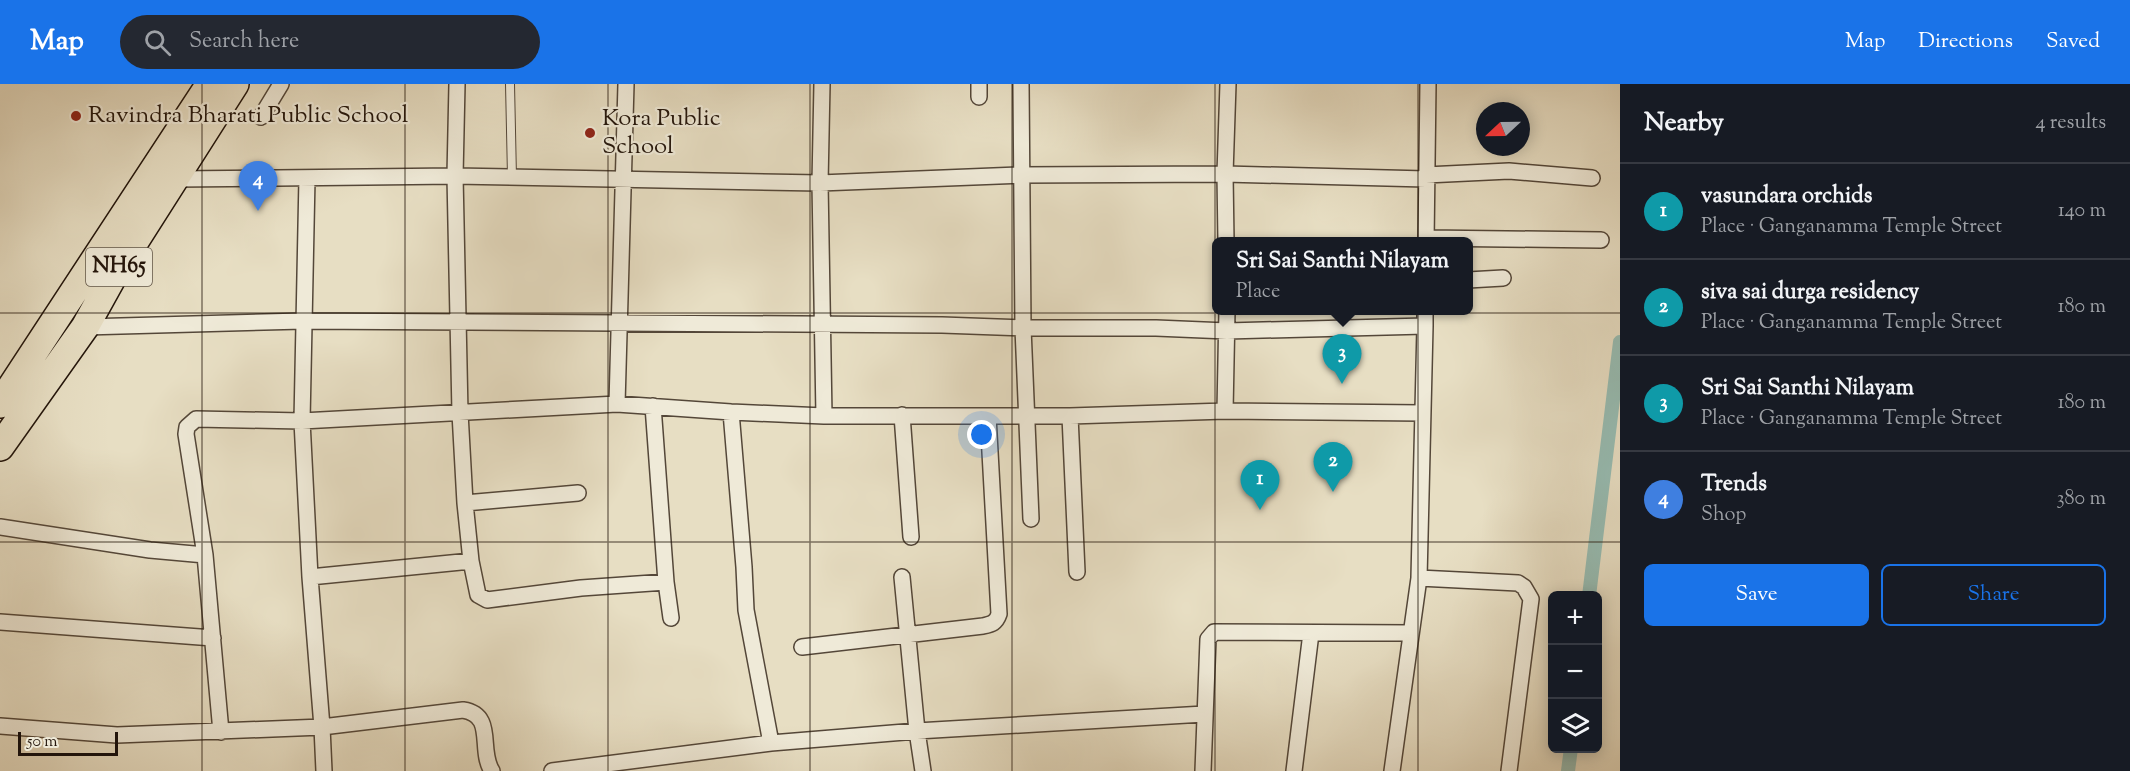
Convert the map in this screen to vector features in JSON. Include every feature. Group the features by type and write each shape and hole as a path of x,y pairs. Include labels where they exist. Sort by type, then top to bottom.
{"highway":[{"name":"NH65","path":"6,390 210,84"},
{"name":"NH65","path":"0,447 85,327 116,271 177,179 235,84"}],"street":[{"path":"261,117 281,84"},
{"path":"457,84 455,176 460,413 465,503 471,561 478,595 487,600 581,588 666,582"},
{"path":"617,404 627,84"},
{"path":"822,84 820,183 824,416"},
{"path":"1021,84 1023,328 1030,519"},
{"path":"1226,237 1228,84"},
{"path":"1426,237 1428,84"},
{"path":"177,179 455,176 820,183 1021,175 1225,174 1426,177 1509,171 1592,178"},
{"path":"307,178 302,421 310,577 324,771"},
{"path":"1473,240 1601,240"},
{"path":"1473,279 1503,278"},
{"path":"1225,411 1227,315"},
{"path":"85,327 303,321 457,321 1156,328 1227,331 1425,318 1419,578 1392,771"},
{"path":"221,732 205,555 186,434 188,427 196,419 302,421 617,404 824,416 902,414 1026,417 1225,411 1422,413"},
{"path":"652,406 670,618"},
{"path":"731,412 746,610 771,743"},
{"path":"902,414 911,537"},
{"path":"802,647 983,626 993,624 997,620 999,614 988,416"},
{"path":"1070,416 1077,572"},
{"path":"465,503 578,493"},
{"path":"0,526 150,550 205,555"},
{"path":"310,577 471,561"},
{"path":"902,577 906,634 923,771"},
{"path":"1419,578 1518,583 1529,593 1531,599 1509,771"},
{"path":"0,622 213,638"},
{"path":"1203,771 1204,714 1210,634 1223,630 1411,633"},
{"path":"1294,771 1311,633"},
{"path":"0,726 117,735 221,732 321,727 463,710 479,717 483,725 488,765 492,771"},
{"path":"552,771 771,743 917,731 1204,714"}],"lane":[{"path":"510,84 512,177"}],"waterway":[{"path":"1590,591 1620,342"},
{"path":"1568,771 1570,753"}],"place":[{"name":"Ravindra Bharati Public School","path":"76,116"},
{"name":"Kora Public School","path":"590,133"},
{"name":"Trends","path":"258,211"},
{"name":"Sri Sai Santhi Nilayam","path":"1342,384"},
{"name":"siva sai durga residency","path":"1333,492"},
{"name":"vasundara orchids","path":"1260,510"}]}
